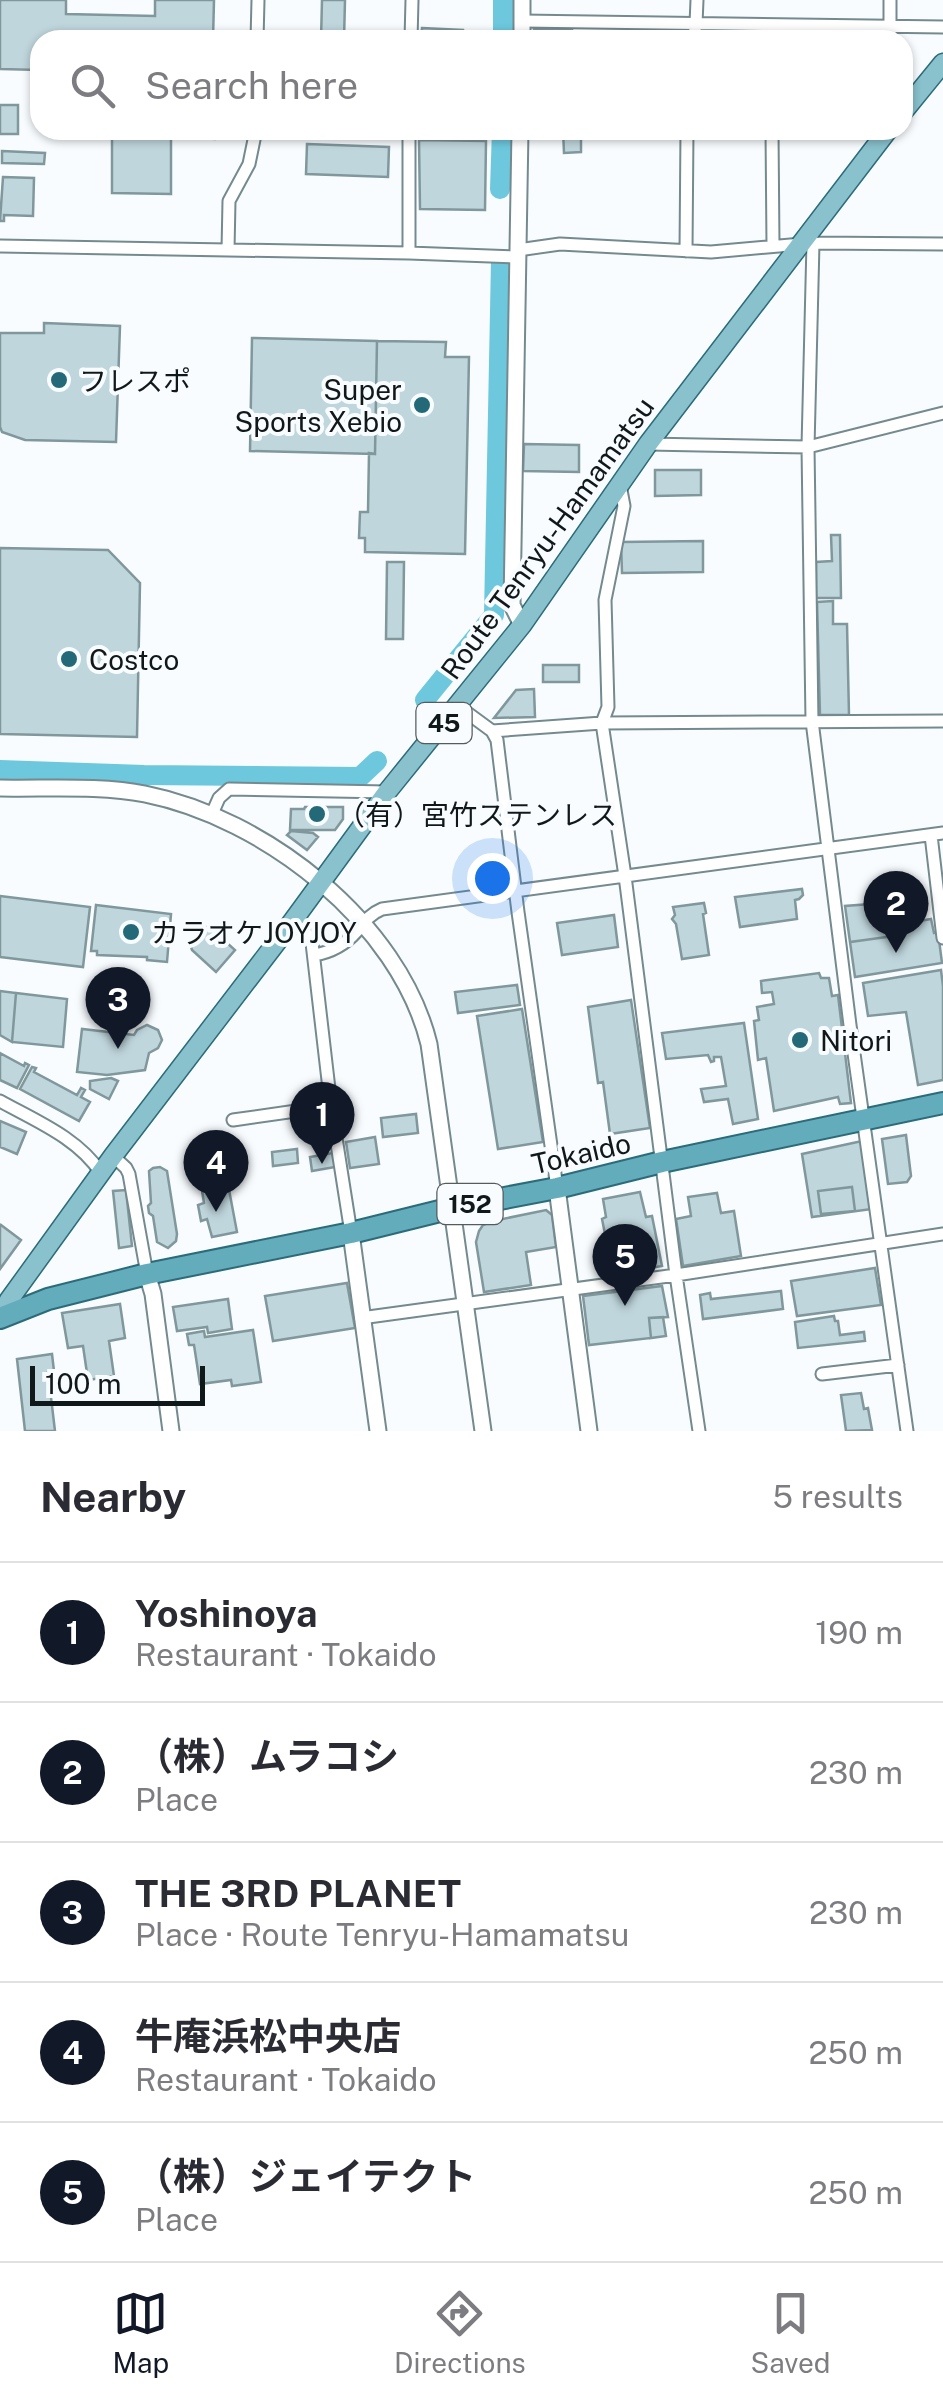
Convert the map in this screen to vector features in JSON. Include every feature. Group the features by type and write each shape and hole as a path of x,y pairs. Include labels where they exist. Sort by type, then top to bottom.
{"highway":[{"name":"Tokaido","path":"0,1317 48,1298 147,1274 943,1104"}],"main road":[{"path":"913,100 943,63"},
{"name":"Route Tenryu-Hamamatsu","path":"0,1317 8,1300 101,1172 387,792 522,625 648,444 807,244 881,140"}],"street":[{"path":"257,30 258,0"},
{"path":"411,30 412,0"},
{"path":"522,0 522,30"},
{"path":"695,30 696,0"},
{"path":"890,0 890,30"},
{"path":"522,21 943,27"},
{"path":"776,26 776,30"},
{"path":"228,250 230,200 249,164 255,140"},
{"path":"409,140 409,253"},
{"path":"520,140 512,605 522,625"},
{"path":"686,251 687,140"},
{"path":"772,140 774,246"},
{"path":"0,246 491,256 560,244 711,252 807,244 943,244"},
{"path":"807,244 812,721 907,1431"},
{"path":"648,444 808,446 943,414"},
{"path":"620,484 624,506 605,600 608,707 602,723 699,1431"},
{"path":"458,706 492,731 497,740 589,1431"},
{"path":"492,731 602,723 943,721"},
{"path":"0,788 130,792 162,798 211,816 254,836 320,883 364,923 404,979 426,1032 483,1431"},
{"path":"211,816 229,789 387,792"},
{"path":"314,955 332,952 382,909 937,834 943,938"},
{"path":"292,922 307,934 314,955 331,1106 378,1431"},
{"path":"0,1101 58,1132 90,1155 101,1172"},
{"path":"233,1120 331,1106"},
{"path":"113,1156 129,1174 153,1294 171,1431"},
{"path":"361,1318 943,1234"},
{"path":"822,1374 898,1364"}],"building":[{"path":"0,0 66,0 66,14 155,16 155,0 214,0 213,30 30,30 30,70 0,69"},
{"path":"322,0 345,0 344,30 321,30"},
{"path":"0,105 18,105 18,134 0,134"},
{"path":"112,140 171,140 171,194 112,193"},
{"path":"419,140 486,141 485,210 420,209"},
{"path":"563,140 581,140 581,152 564,153"},
{"path":"307,144 389,147 388,177 306,174"},
{"path":"2,151 45,153 44,164 2,163"},
{"path":"3,177 34,178 33,216 4,215 4,221 0,221"},
{"name":"フレスポ","path":"44,323 120,326 116,442 25,440 2,432 0,333 44,333"},
{"path":"252,338 377,341 375,454 250,451"},
{"name":"Super Sports Xebio","path":"377,341 446,342 445,357 469,357 465,554 365,552 365,538 359,538 360,512 368,512 369,453 375,454"},
{"path":"524,444 579,445 579,472 523,471"},
{"path":"655,470 701,470 701,495 655,496"},
{"path":"831,535 840,535 841,598 816,598 816,562 832,561"},
{"path":"703,541 703,572 622,573 621,542"},
{"name":"Costco","path":"0,548 108,550 140,583 137,737 0,734"},
{"path":"387,562 404,562 403,639 386,639"},
{"path":"833,601 833,624 847,624 849,715 820,715 817,602"},
{"path":"543,665 579,665 579,682 543,682"},
{"path":"534,689 535,717 494,718 516,690"},
{"name":"（有）宮竹ステンレス","path":"343,807 343,819 335,830 290,830 291,809"},
{"path":"291,831 318,837 307,850 287,835"},
{"path":"802,889 803,895 795,900 797,919 740,927 735,897"},
{"path":"0,896 90,907 83,967 0,957"},
{"path":"704,903 709,955 682,959 672,919 673,907"},
{"name":"カラオケJOYJOY","path":"96,905 171,914 167,962 97,955 97,951 91,951"},
{"path":"888,905 894,936 850,942 845,906"},
{"path":"614,915 618,947 562,955 557,923"},
{"path":"908,919 908,923 931,919 934,933 938,932 942,963 855,977 850,942 894,936 892,921"},
{"path":"208,926 235,950 216,972 190,944"},
{"path":"941,970 943,1080 918,1085 906,1012 868,1016 863,983"},
{"name":"Nitori","path":"819,973 821,978 829,978 832,996 838,995 851,1103 840,1104 838,1097 774,1111 766,1058 758,1060 754,1021 759,1020 757,1007 774,1004 772,992 762,993 761,981"},
{"path":"517,985 520,1005 458,1013 455,992"},
{"path":"0,991 16,993 12,1042 0,1035"},
{"path":"16,993 67,999 63,1047 12,1042"},
{"path":"631,1000 650,1128 610,1134 603,1082 598,1083 588,1007"},
{"path":"522,1009 543,1142 498,1149 477,1016"},
{"path":"744,1023 758,1119 733,1124 728,1099 704,1102 701,1089 726,1086 721,1057 714,1057 711,1062 708,1055 666,1059 662,1033"},
{"path":"147,1025 158,1030 162,1040 149,1053 145,1070 107,1075 77,1072 82,1029 134,1035"},
{"path":"0,1053 29,1065 17,1088 0,1080"},
{"path":"32,1067 36,1068 34,1072 77,1095 81,1088 85,1090 81,1097 90,1102 79,1121 20,1089"},
{"path":"90,1081 118,1081 109,1099 90,1089"},
{"path":"416,1114 418,1133 383,1137 381,1118"},
{"path":"0,1121 26,1132 17,1154 0,1147"},
{"path":"906,1135 911,1176 907,1182 888,1184 882,1139"},
{"path":"375,1137 379,1164 350,1168 346,1142"},
{"path":"862,1141 872,1209 812,1217 802,1154"},
{"path":"297,1149 298,1163 273,1166 272,1152"},
{"path":"333,1153 335,1167 312,1171 310,1157"},
{"path":"160,1167 167,1171 177,1234 168,1248 157,1242 148,1206 149,1171"},
{"path":"227,1179 237,1232 212,1237 207,1219 201,1221 201,1185"},
{"path":"852,1187 855,1211 821,1214 818,1191"},
{"path":"126,1190 132,1246 119,1248 113,1191"},
{"path":"640,1192 646,1217 652,1216 662,1266 613,1274 602,1219 606,1217 603,1199"},
{"path":"717,1193 721,1213 734,1211 741,1256 683,1266 676,1219 691,1216 688,1197"},
{"path":"546,1210 552,1215 556,1247 526,1252 531,1285 484,1292 476,1242 483,1225"},
{"path":"0,1227 21,1240 0,1269"},
{"path":"875,1268 881,1305 797,1316 791,1281"},
{"path":"347,1283 355,1328 273,1341 265,1296"},
{"path":"662,1286 668,1317 649,1318 651,1338 589,1345 583,1296"},
{"path":"781,1291 783,1309 703,1319 700,1295 710,1293 711,1299"},
{"path":"228,1299 232,1329 208,1333 207,1327 177,1331 173,1307"},
{"path":"120,1304 125,1338 109,1341 114,1376 88,1380 83,1346 68,1348 62,1313"},
{"path":"834,1316 840,1335 864,1332 865,1341 798,1348 795,1322"},
{"path":"663,1317 666,1336 651,1338 649,1318"},
{"path":"253,1330 261,1382 232,1386 231,1380 200,1384 194,1345 189,1345 187,1334 204,1331 205,1337"},
{"path":"52,1354 54,1371 48,1372 55,1431 25,1431 17,1359"},
{"path":"861,1393 872,1430 846,1431 841,1395"}],"waterway":[{"path":"503,0 503,30"},
{"path":"500,189 502,140"},
{"path":"425,700 494,615 501,261"},
{"path":"0,770 360,777 377,761"}],"place":[{"name":"フレスポ","path":"59,380"},
{"name":"Super Sports Xebio","path":"422,405"},
{"name":"Costco","path":"69,659"},
{"name":"（有）宮竹ステンレス","path":"317,814"},
{"name":"カラオケJOYJOY","path":"131,932"},
{"name":"（株）ムラコシ","path":"896,953"},
{"name":"Nitori","path":"800,1040"},
{"name":"THE 3RD PLANET","path":"118,1049"},
{"name":"Yoshinoya","path":"322,1164"},
{"name":"牛庵浜松中央店","path":"216,1212"},
{"name":"（株）ジェイテクト","path":"625,1306"}]}
